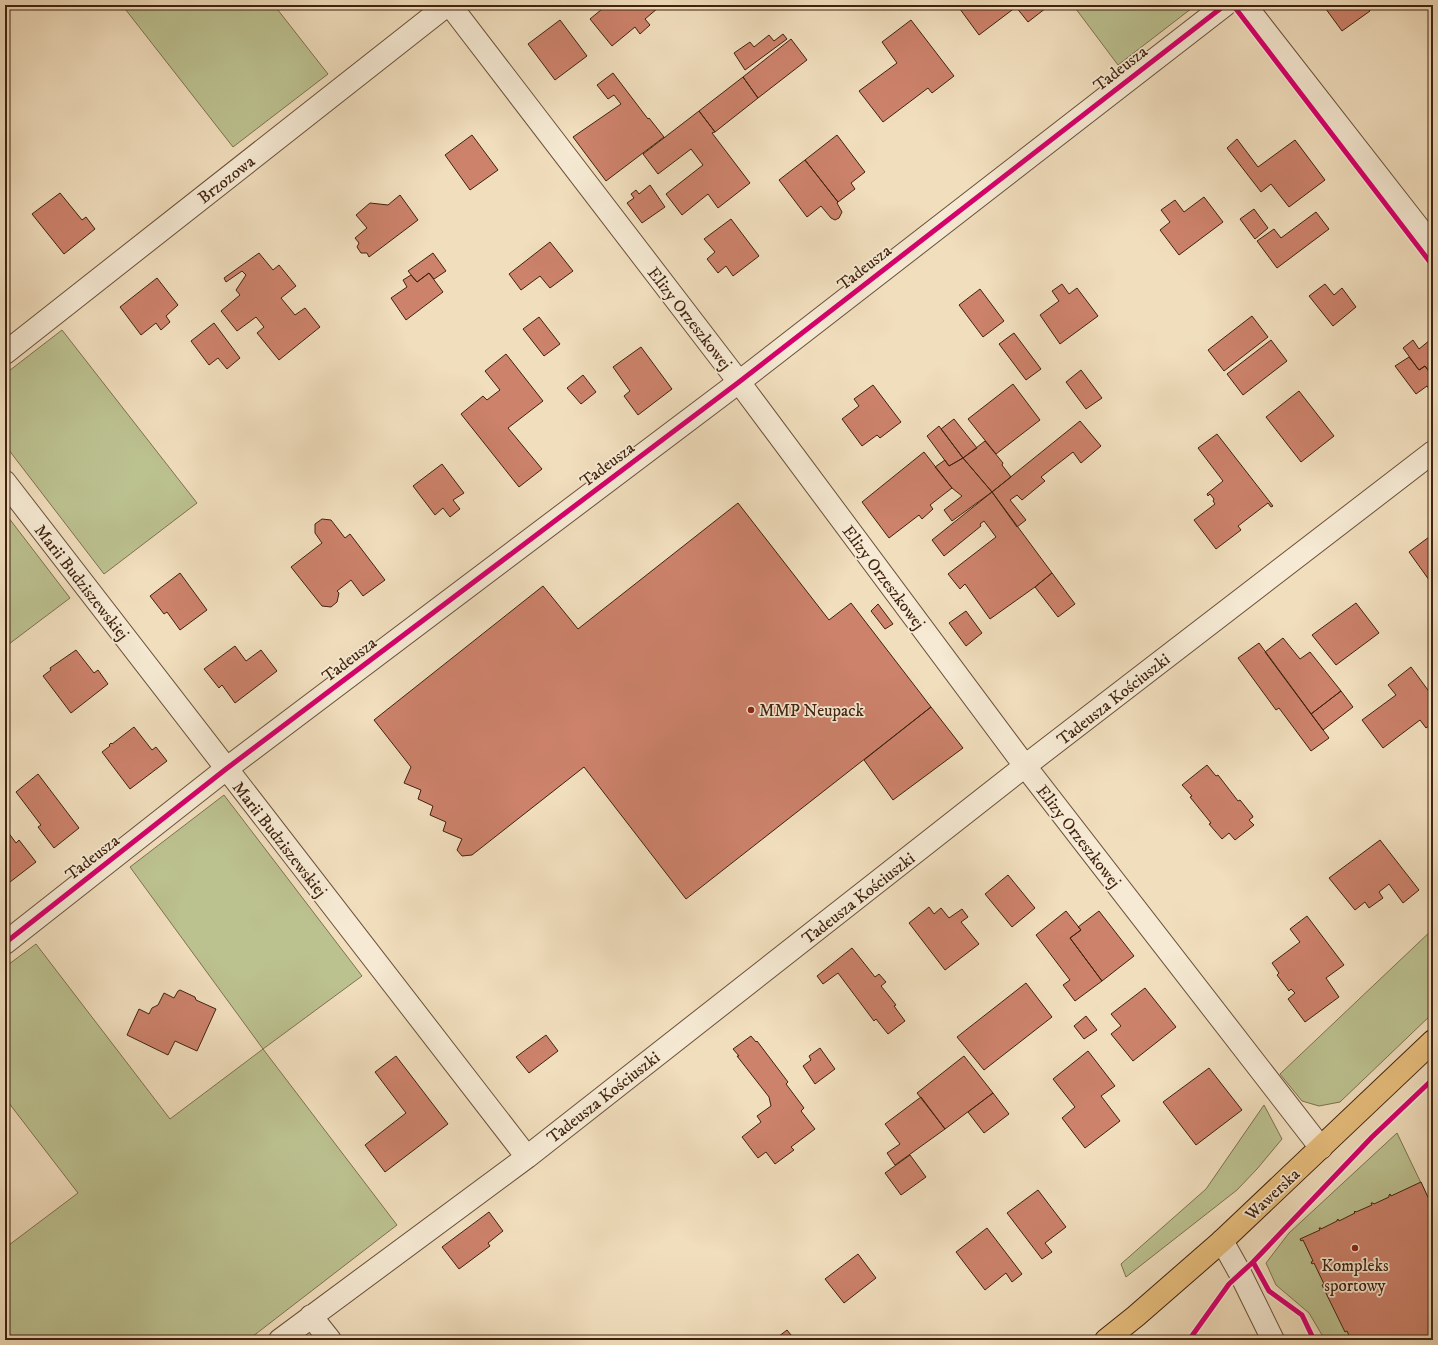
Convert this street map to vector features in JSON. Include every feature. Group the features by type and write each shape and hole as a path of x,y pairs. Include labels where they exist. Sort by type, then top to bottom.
{"main road":[{"name":"Wawerska","path":"1106,1340 1136,1316 1222,1241 1433,1041"}],"street":[{"name":"Brzozowa","path":"5,352 448,5"},
{"name":"Elizy Orzeszkowej","path":"448,5 739,382 1025,766 1321,1148"},
{"name":"Tadeusza","path":"5,943 226,770 739,382 1225,5"},
{"path":"1245,5 1433,246"},
{"name":"Tadeusza Kościuszki","path":"280,1340 527,1157 1025,766 1433,452"},
{"name":"Marii Budziszewskiej","path":"5,482 226,770 527,1157"},
{"path":"1222,1241 1240,1273 1273,1340"},
{"path":"311,1316 330,1340"}],"green space":[{"path":"122,5 274,5 328,74 233,147"},
{"path":"1073,5 1196,5 1118,65"},
{"path":"62,330 197,503 104,574 5,445 5,374"},
{"path":"5,513 70,598 5,647"},
{"path":"224,795 362,976 263,1049 130,867"},
{"path":"1433,929 1433,1013 1340,1102 1319,1106 1302,1101 1280,1074"},
{"path":"36,944 170,1119 263,1049 397,1225 248,1340 5,1340 5,1248 78,1193 5,1098 5,967"},
{"path":"1264,1105 1282,1139 1237,1190 1126,1277 1121,1264 1206,1189"},
{"name":"Kompleks sportowy","path":"1397,1133 1433,1208 1433,1340 1325,1340 1309,1313 1276,1285 1266,1263 1289,1233"}],"building":[{"path":"607,5 656,5 658,8 645,19 650,25 640,34 635,27 612,46 590,19"},
{"path":"957,5 1043,5 1046,8 1028,22 1016,7 979,35"},
{"path":"1323,5 1366,5 1370,11 1342,31"},
{"path":"560,20 587,56 555,80 528,44"},
{"path":"911,20 954,76 932,93 928,88 883,122 859,91 897,63 882,42"},
{"path":"783,34 787,39 745,70 734,53 750,42 754,47 769,35 774,41"},
{"path":"791,39 807,60 758,98 743,77"},
{"path":"613,73 648,119 649,118 664,137 606,181 573,137 621,104 614,95 608,99 597,85"},
{"path":"743,77 758,98 715,132 699,111"},
{"path":"699,111 715,132 712,133 750,183 718,208 708,194 682,215 666,194 703,165 691,149 658,174 643,154"},
{"path":"472,135 498,170 470,190 445,155"},
{"path":"837,135 865,172 851,183 855,189 838,202 805,160"},
{"path":"1237,139 1258,167 1295,140 1325,180 1289,207 1271,184 1261,192 1227,148"},
{"path":"805,160 838,202 837,203 842,212 839,218 835,220 831,218 821,206 807,217 779,180"},
{"path":"650,185 665,207 642,223 627,203 634,198 631,194 636,190 639,194"},
{"path":"60,193 82,220 86,217 95,229 64,254 32,214"},
{"path":"400,195 418,220 369,257 367,253 361,253 357,247 359,243 355,238 367,228 356,215 370,203 388,205"},
{"path":"1204,197 1223,222 1179,255 1160,230 1170,222 1161,210 1175,200 1184,212"},
{"path":"1254,209 1268,228 1255,239 1240,219"},
{"path":"1316,212 1329,229 1277,268 1257,241 1274,229 1281,238"},
{"path":"731,219 759,256 733,276 726,266 718,273 707,259 715,252 704,239"},
{"path":"550,242 573,271 550,288 540,276 521,290 509,274"},
{"path":"259,253 273,270 279,265 296,286 281,298 295,315 305,308 320,327 279,360 257,333 264,327 256,317 237,331 221,311 240,295 236,290 246,275 242,271 226,282 224,278"},
{"path":"433,253 446,271 434,279 429,273 417,282 408,271"},
{"path":"429,273 443,292 406,320 391,298 407,287 403,280 411,275 417,282"},
{"path":"157,278 178,305 166,316 170,322 161,330 156,323 141,335 120,307"},
{"path":"1062,284 1069,294 1077,288 1098,316 1060,344 1040,315 1059,301 1052,291"},
{"path":"1325,284 1334,295 1342,288 1356,307 1333,326 1309,296"},
{"path":"980,289 1004,321 983,337 959,305"},
{"path":"1252,316 1268,337 1224,371 1208,350"},
{"path":"539,317 560,344 544,356 523,329"},
{"path":"214,323 240,358 227,369 218,358 209,365 191,341"},
{"path":"1014,333 1041,369 1026,380 999,344"},
{"path":"1271,340 1287,361 1243,395 1227,374"},
{"path":"1413,340 1419,349 1430,340 1433,345 1433,377 1425,366 1419,370 1403,348"},
{"path":"641,347 672,389 638,415 624,396 630,391 613,367"},
{"path":"506,354 543,401 508,428 542,469 519,487 461,414 483,396 487,400 500,390 485,371"},
{"path":"1409,357 1419,370 1425,366 1433,377 1433,394 1427,386 1416,394 1395,366"},
{"path":"1081,370 1102,398 1086,409 1066,382"},
{"path":"583,375 596,392 581,404 567,388"},
{"path":"1013,384 1040,420 996,454 968,419"},
{"path":"873,385 901,422 880,438 877,435 862,446 842,419 859,406 854,399"},
{"path":"1299,391 1334,436 1301,462 1266,417"},
{"path":"954,419 977,448 963,458 941,429"},
{"path":"1080,421 1101,446 1081,463 1073,452 1041,477 1045,481 1022,500 1017,495 1010,500 1026,520 1017,527 992,492"},
{"path":"939,426 963,458 949,466 927,436"},
{"path":"1217,434 1273,506 1271,507 1268,503 1238,526 1241,530 1216,549 1194,520 1215,504 1213,501 1214,499 1210,494 1208,496 1207,494 1223,481 1198,448"},
{"path":"985,441 1003,463 1002,465 1011,477 992,492 963,458"},
{"path":"924,452 952,488 930,505 933,509 922,519 919,515 889,538 862,502"},
{"path":"963,458 992,492 952,521 944,510 962,496 952,488 935,467 945,460 949,466"},
{"path":"442,464 464,493 453,500 460,509 450,517 443,508 435,515 413,486"},
{"path":"992,492 1052,573 990,619 965,584 960,589 948,574 996,537 984,521 980,524 981,526 944,556 932,540"},
{"path":"738,503 829,620 851,603 931,707 686,899 584,767 472,855 462,856 457,850 462,839 443,831 446,822 430,815 433,806 418,799 421,790 404,783 411,767 374,720 543,586 578,629"},
{"path":"322,519 331,520 345,538 350,534 385,580 363,596 351,580 337,591 339,593 337,602 331,607 322,606 291,567 322,543 315,533 315,524"},
{"path":"1433,534 1433,584 1432,584 1409,552"},
{"path":"180,573 207,610 180,630 167,612 164,614 150,596"},
{"path":"1052,573 1075,604 1058,617 1035,587"},
{"path":"1356,603 1379,633 1336,665 1312,635"},
{"path":"878,604 893,624 885,629 871,611"},
{"path":"966,611 982,633 966,646 949,623"},
{"path":"1283,638 1300,659 1310,652 1341,691 1311,714 1265,652"},
{"path":"1259,643 1329,738 1311,751 1279,708 1276,710 1238,658"},
{"path":"235,646 246,661 261,650 277,671 235,703 222,685 219,688 204,669"},
{"path":"76,650 94,673 98,670 108,684 71,713 43,676 51,670 50,668"},
{"path":"1411,667 1433,697 1433,723 1426,728 1420,720 1383,748 1362,720 1396,695 1388,685"},
{"path":"1341,691 1353,707 1323,730 1311,714"},
{"path":"931,707 963,748 893,800 864,760"},
{"path":"134,727 152,750 156,747 167,761 130,789 102,752 110,746 109,745 111,743 112,744"},
{"path":"1207,765 1216,776 1218,775 1238,801 1240,800 1253,817 1249,820 1254,825 1235,840 1229,833 1222,839 1209,824 1211,823 1190,797 1192,796 1182,785"},
{"path":"38,774 79,828 54,848 38,827 41,825 16,792"},
{"path":"5,828 16,843 19,840 36,862 10,882 5,875"},
{"path":"1380,840 1419,890 1403,903 1389,884 1379,892 1383,898 1369,908 1365,902 1355,910 1329,878"},
{"path":"1008,875 1035,908 1012,927 985,894"},
{"path":"929,907 934,914 941,908 949,918 962,909 968,917 961,922 979,944 945,970 909,923"},
{"path":"1066,911 1081,930 1070,938 1102,981 1075,1001 1063,985 1070,980 1036,935"},
{"path":"1099,911 1134,956 1102,981 1070,938 1081,930 1078,927"},
{"path":"1307,916 1344,965 1326,978 1339,997 1305,1022 1288,999 1295,993 1291,989 1289,991 1277,975 1279,973 1272,963 1300,942 1290,929"},
{"path":"852,948 875,977 879,974 886,982 881,986 896,1005 894,1006 905,1021 888,1034 876,1019 874,1021 838,973 823,984 817,976"},
{"path":"1026,983 1052,1017 984,1070 957,1037"},
{"path":"1145,988 1176,1027 1133,1061 1111,1034 1121,1026 1111,1014"},
{"path":"180,990 195,997 196,1000 216,1009 197,1051 175,1041 168,1055 127,1035 139,1009 149,1014 152,1008 158,1005 164,993 174,998"},
{"path":"1086,1016 1097,1030 1084,1039 1074,1026"},
{"path":"546,1035 558,1051 529,1073 516,1057"},
{"path":"751,1036 756,1042 757,1041 788,1082 786,1084 804,1108 801,1111 815,1129 791,1147 794,1150 775,1164 766,1152 758,1158 742,1137 761,1122 757,1116 771,1106 769,1097 733,1049"},
{"path":"820,1048 835,1069 815,1084 803,1066 811,1060 809,1056"},
{"path":"1088,1051 1115,1086 1101,1096 1120,1121 1085,1148 1062,1118 1075,1107 1053,1079"},
{"path":"396,1056 448,1124 385,1172 365,1145 406,1113 375,1072"},
{"path":"964,1056 993,1093 945,1129 917,1093"},
{"path":"1209,1068 1242,1110 1196,1145 1163,1102"},
{"path":"993,1093 1009,1114 984,1133 968,1112"},
{"path":"921,1097 945,1129 895,1165 887,1153 900,1144 885,1124"},
{"path":"910,1155 926,1177 901,1195 885,1173"},
{"name":"Kompleks sportowy","path":"1421,1182 1433,1208 1433,1340 1351,1340 1347,1331 1345,1332 1322,1285 1324,1284 1314,1263 1312,1264 1311,1262 1313,1261 1303,1240 1301,1241 1300,1239 1320,1230 1319,1228 1321,1229 1337,1221 1338,1219 1339,1221 1355,1213 1355,1211 1356,1212 1372,1205 1371,1203 1374,1204 1389,1197 1390,1194 1391,1196"},
{"path":"1038,1190 1066,1227 1045,1243 1052,1252 1042,1259 1007,1213"},
{"path":"489,1212 503,1231 488,1243 490,1246 459,1269 442,1247"},
{"path":"987,1228 1022,1274 1012,1282 1006,1273 985,1290 956,1252"},
{"path":"858,1254 876,1278 844,1303 825,1279"},
{"path":"787,1330 795,1340 774,1340"}],"cycle path":[{"path":"5,943 226,769 739,382 1225,5"},
{"path":"1233,5 1433,266"},
{"path":"1189,1340 1229,1284 1253,1262 1372,1137 1433,1079"},
{"path":"1253,1262 1269,1291 1302,1315 1314,1340"}],"place":[{"name":"MMP Neupack","path":"751,710"},
{"name":"Kompleks sportowy","path":"1355,1248"}]}
